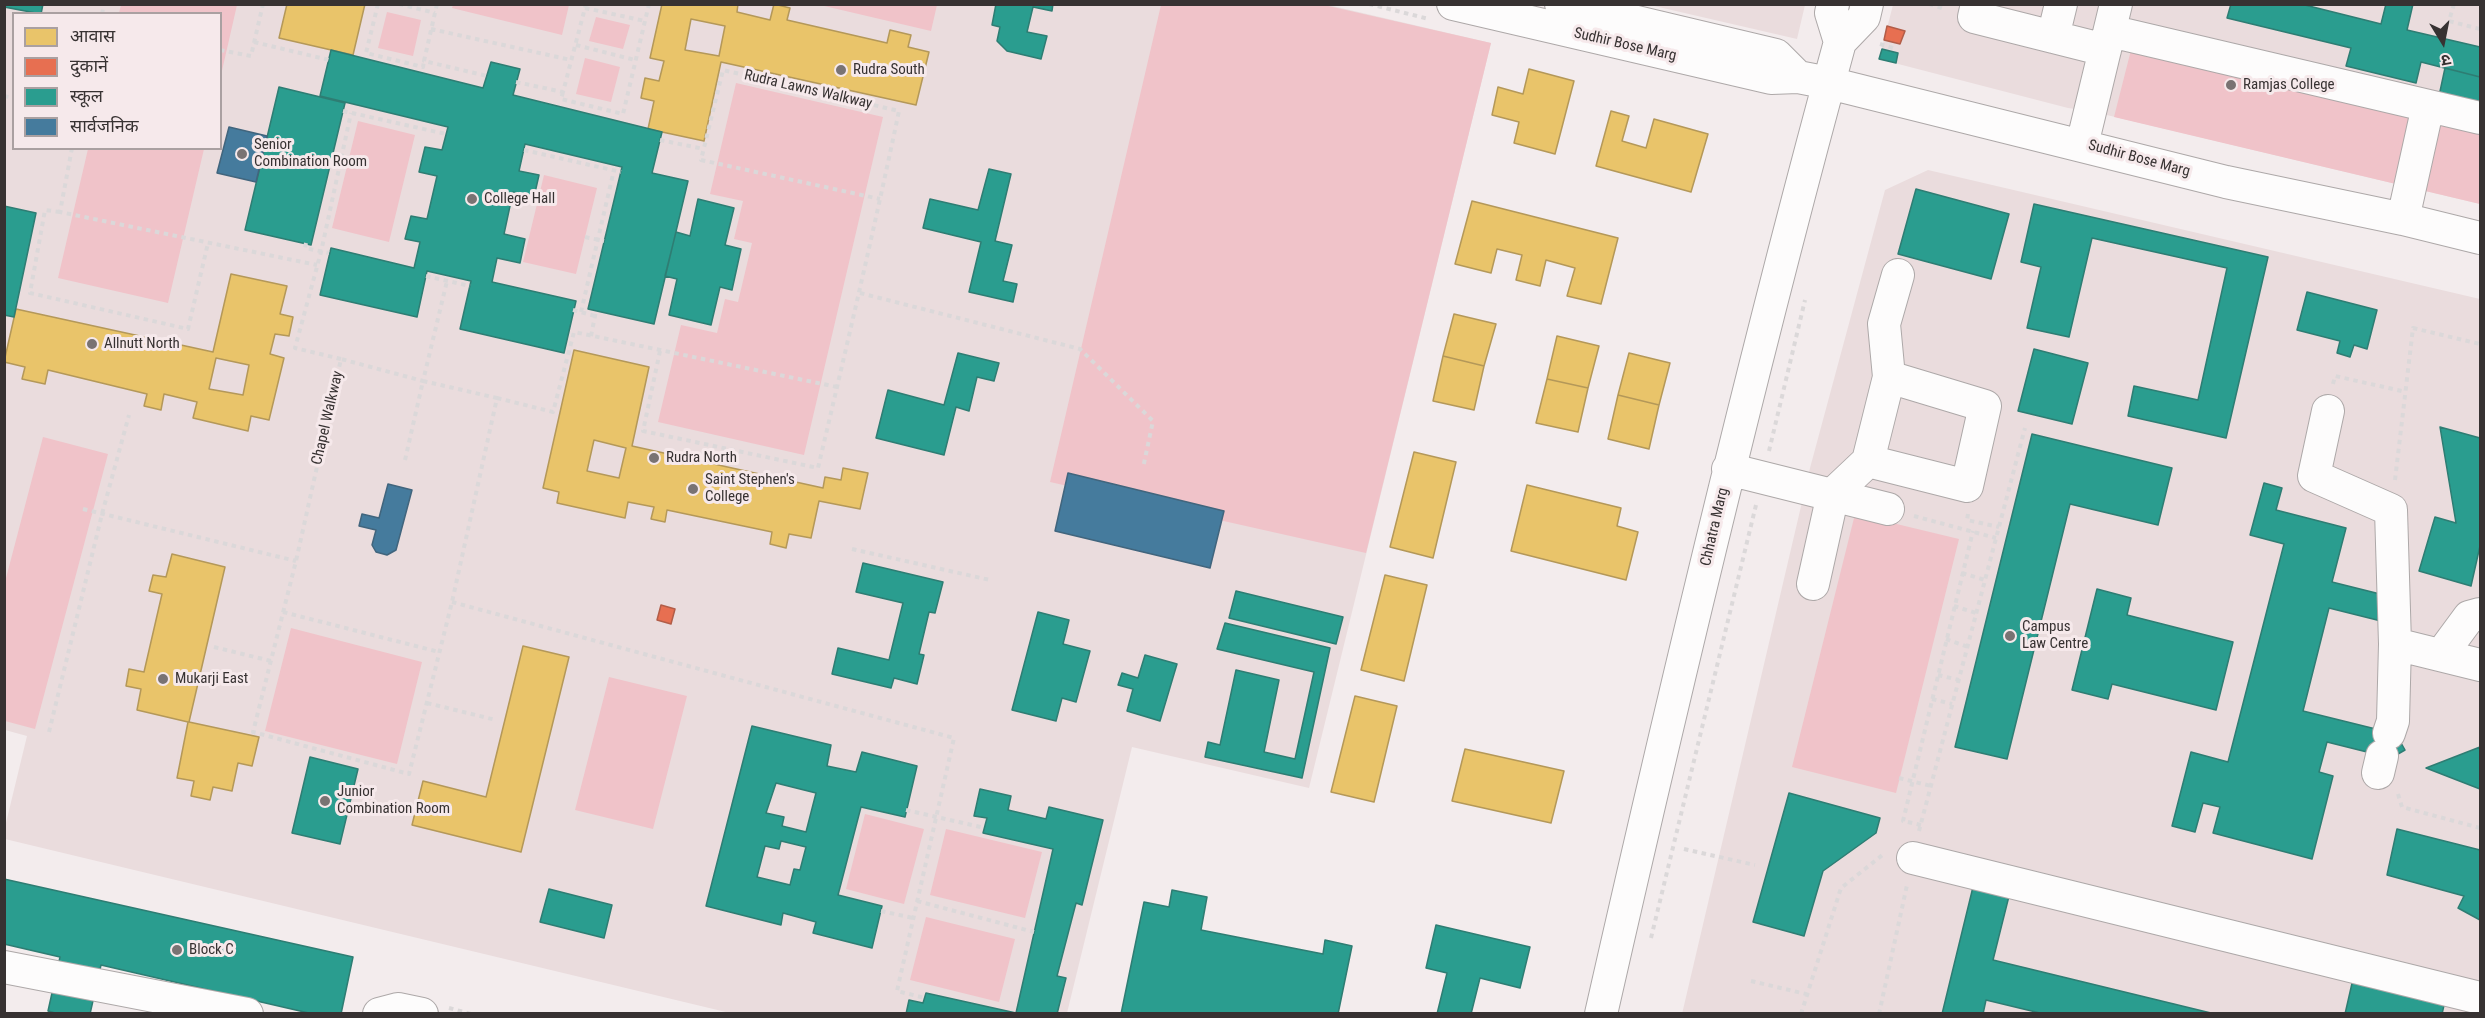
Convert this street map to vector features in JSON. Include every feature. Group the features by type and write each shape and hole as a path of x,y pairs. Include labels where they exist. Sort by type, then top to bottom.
{"street":[{"name":"Sudhir Bose Marg","path":"1453,4 1771,78 1798,77 1829,83 2226,182 2403,219 2481,238"},
{"name":"Sudhir Bose Marg","path":"1561,4 1776,55 1798,77"},
{"path":"1833,4 1831,13 1840,42"},
{"name":"Chhatra Marg","path":"1601,1014 1728,469 1829,83 1840,42 1864,17 1867,4"},
{"path":"1977,4 1974,17 2053,37 2110,28 2481,118"},
{"path":"2053,37 2061,4"},
{"path":"2082,145 2110,28"},
{"path":"2403,219 2428,106"},
{"path":"1813,584 1833,494 1868,461 1889,377 1884,324 1898,275"},
{"path":"1868,461 1968,486 1985,406 1889,377"},
{"path":"2328,411 2314,476 2391,510 2395,644 2393,721 2383,754"},
{"path":"1728,469 1888,509"},
{"path":"2441,655 2469,617 2481,614"},
{"path":"2395,644 2481,665"},
{"path":"1906,845 2481,998"},
{"path":"4,966 247,1014"},
{"path":"379,1014 398,1009 422,1014"}],"path":[{"path":"222,50 251,56 263,4"},
{"path":"378,4 366,53 423,67 437,4"},
{"path":"399,4 435,13"},
{"path":"645,21 585,6 561,99 622,114 636,60 649,4"},
{"path":"2454,4 2449,21 2481,29"},
{"path":"431,29 571,60"},
{"path":"254,42 329,60"},
{"path":"576,45 636,60"},
{"path":"424,61 487,76"},
{"name":"Rudra Lawns Walkway","path":"660,351 643,431 818,468 860,293 899,111 723,70 704,149"},
{"path":"516,82 563,92"},
{"path":"343,111 446,134"},
{"path":"341,359 295,348 321,252 351,112"},
{"path":"660,140 704,149 701,160 880,199"},
{"path":"60,212 72,150"},
{"path":"524,150 621,172"},
{"path":"581,312 614,170"},
{"path":"207,243 188,329 30,293 45,210 317,265"},
{"path":"585,237 604,241"},
{"path":"306,243 305,248 329,253"},
{"path":"426,276 470,286"},
{"path":"405,460 447,281"},
{"path":"860,293 1080,349 1153,421 1143,468"},
{"path":"1650,945 1806,295"},
{"path":"573,310 595,313 591,336 837,387"},
{"path":"2391,510 2413,328 2481,344"},
{"name":"Chapel Walkway","path":"427,703 409,774 253,732 296,561 341,359 554,412 574,332 591,336"},
{"path":"2328,411 2335,376 2406,392"},
{"path":"496,720 427,703 497,398"},
{"path":"49,732 102,514 129,415"},
{"path":"1801,1014 1841,888 1906,845 1921,825 2025,428"},
{"path":"83,509 296,561"},
{"path":"1929,519 1996,538"},
{"path":"1967,520 1999,528"},
{"path":"1921,825 1903,821 1973,531"},
{"path":"852,549 990,580"},
{"path":"1962,573 1985,580"},
{"path":"452,602 954,738 897,991 925,998"},
{"path":"1954,606 1976,613"},
{"path":"283,612 439,652"},
{"path":"1946,639 1968,647"},
{"path":"214,646 271,661"},
{"path":"1938,675 1959,680"},
{"path":"1932,699 1953,704"},
{"path":"2383,754 2402,807 2481,828"},
{"path":"1899,778 1931,786"},
{"path":"906,810 985,828"},
{"path":"1879,1014 1906,845 1921,825"},
{"path":"1684,849 1755,865"},
{"path":"917,901 1034,932"},
{"path":"881,910 913,918"},
{"path":"1751,981 1806,994"}],"shaded area":[{"path":"569,4 562,35 452,8 453,5"},
{"name":"Saint Stephen's College","path":"1324,4 1491,43 1309,788 1132,747 1067,1013 730,1013 5,839 5,827 27,736 5,730 5,5"},
{"path":"121,5 237,5 222,71 222,12 119,12"},
{"path":"820,5 937,5 931,31"},
{"path":"1161,5 1324,5 1491,43 1366,553 1050,482"},
{"path":"1650,5 1805,5 1797,39"},
{"name":"Ramjas College","path":"1893,5 2480,5 2480,204 2090,111 2068,108 1879,59"},
{"path":"387,12 421,20 413,56 378,48"},
{"path":"596,17 630,25 623,49 589,41"},
{"path":"2131,50 2480,133 2480,204 2114,117"},
{"path":"585,58 620,67 611,102 576,94"},
{"path":"736,83 883,117 804,455 658,422 681,325 717,333 725,299 738,302 752,243 734,239 743,201 710,194"},
{"path":"358,121 415,135 389,242 332,228"},
{"path":"88,150 204,150 168,303 58,278"},
{"path":"1928,170 2480,299 2480,1013 1682,1014 1810,468 1885,190"},
{"path":"544,175 597,188 576,274 523,262"},
{"path":"43,437 108,454 35,729 5,721 5,582"},
{"path":"1855,514 1959,539 1896,793 1792,767"},
{"path":"291,628 422,662 397,764 265,731"},
{"path":"609,677 687,696 653,829 575,810"},
{"path":"865,814 924,829 904,904 846,889"},
{"path":"946,829 1042,852 1025,918 930,895"},
{"path":"926,917 1015,939 999,1002 910,980"}],"building: आवास":[{"path":"287,4 365,4 353,55 279,38"},
{"name":"Rudra South","path":"662,4 738,4 737,12 770,20 774,4 790,8 787,20 887,43 890,30 911,35 908,47 929,52 916,105 721,62 704,141 648,129 654,101 641,98 645,78 659,81 664,61 650,58","holes":["691,19 725,26 719,56 685,50"]},
{"path":"1529,69 1574,81 1555,154 1514,143 1519,122 1492,115 1498,87 1523,94"},
{"path":"1611,111 1629,116 1622,141 1646,148 1654,119 1708,134 1691,192 1596,166"},
{"path":"1472,201 1618,238 1601,304 1567,296 1575,268 1546,260 1540,286 1516,280 1522,255 1497,249 1491,273 1455,264"},
{"name":"Allnutt North","path":"231,274 287,286 280,314 293,317 289,336 275,334 270,354 284,358 269,420 251,416 248,431 193,418 197,402 164,394 161,410 144,406 147,394 48,370 45,384 22,379 25,367 4,362 16,309 213,352","holes":["216,358 249,365 243,395 209,389"]},
{"path":"1454,314 1496,324 1484,366 1443,356"},
{"path":"1557,336 1599,346 1588,388 1547,379"},
{"name":"Rudra North","path":"574,350 649,367 632,446 823,488 825,477 841,480 843,468 868,473 860,509 819,501 811,538 789,534 786,548 770,544 772,532 667,510 665,522 651,519 654,507 628,502 625,518 557,503 559,492 543,488","holes":["594,440 626,448 619,478 587,471"]},
{"path":"1629,353 1670,363 1659,405 1618,395"},
{"path":"1443,356 1484,366 1474,410 1433,401"},
{"path":"1547,379 1588,388 1578,432 1536,423"},
{"path":"1618,395 1659,405 1649,449 1608,439"},
{"path":"1414,452 1456,462 1433,558 1390,547"},
{"path":"1527,485 1621,508 1617,526 1638,532 1626,580 1511,551"},
{"name":"Mukarji East","path":"172,554 225,567 189,722 259,737 252,766 238,763 232,791 213,787 210,800 191,796 194,781 177,778 188,722 137,710 141,689 126,686 129,669 144,672 162,594 149,591 153,575 166,577"},
{"path":"1385,575 1427,585 1404,681 1361,670"},
{"path":"523,646 569,657 521,852 412,825 423,781 486,797"},
{"path":"1355,696 1397,706 1374,802 1331,792"},
{"path":"1465,749 1564,771 1551,823 1452,801"}],"building: दुकानें":[{"path":"1887,26 1905,31 1900,44 1884,40"},
{"path":"661,605 675,609 671,624 657,620"}],"building: स्कूल":[{"path":"4,4 43,4 41,12 4,7"},
{"path":"996,4 1053,4 1052,11 1033,7 1027,32 1047,36 1041,59 1007,51 997,41 1000,27 992,25"},
{"path":"2231,4 2301,4 2381,24 2386,4 2413,4 2407,30 2480,47 2480,77 2421,62 2416,83 2346,66 2351,48 2227,18"},
{"path":"1882,49 1898,53 1896,63 1879,59"},
{"path":"331,50 483,88 491,62 520,69 513,95 662,132 652,173 688,181 654,324 588,309 622,167 525,144 519,171 539,175 534,197 513,192 504,234 525,239 520,263 497,258 492,282 576,301 564,353 460,329 471,281 427,271 417,317 320,295 331,248 414,268 420,242 405,239 411,216 427,219 437,176 419,172 425,147 442,150 448,127 320,96"},
{"path":"2445,68 2480,77 2480,105 2439,96"},
{"path":"279,87 345,103 311,245 245,230"},
{"path":"989,169 1011,174 995,241 1012,245 1003,281 1017,284 1013,302 969,292 981,242 923,228 930,199 978,210"},
{"path":"1916,189 2009,214 1991,279 1898,254"},
{"path":"698,199 734,208 725,245 741,249 732,290 720,287 711,325 669,315 677,279 665,276 676,232 690,236"},
{"path":"2034,204 2268,257 2226,438 2128,416 2134,386 2198,400 2227,268 2092,238 2069,337 2027,328 2041,267 2021,262"},
{"path":"4,206 36,213 14,317 4,315"},
{"path":"2307,292 2377,310 2367,349 2354,345 2350,357 2337,353 2340,341 2297,330"},
{"path":"2034,349 2088,363 2072,424 2018,411"},
{"path":"958,353 999,363 994,381 977,377 969,411 956,407 944,455 876,438 888,390 944,405"},
{"path":"2440,427 2480,438 2480,546 2471,586 2419,571 2435,517 2456,523"},
{"name":"Campus Law Centre","path":"2032,434 2172,468 2158,525 2070,504 2007,759 1955,747"},
{"path":"2264,483 2282,488 2276,510 2346,528 2332,582 2388,596 2381,621 2329,608 2303,711 2396,734 2405,750 2391,758 2327,742 2319,772 2333,776 2312,859 2213,833 2220,807 2203,803 2195,832 2172,826 2191,752 2228,762 2284,544 2250,535"},
{"path":"863,563 943,582 935,613 929,612 919,654 924,655 917,684 894,678 891,688 832,674 838,648 889,660 903,603 856,592"},
{"path":"2097,589 2131,598 2127,615 2233,642 2216,710 2112,684 2108,699 2072,690"},
{"path":"1236,591 1343,617 1336,644 1229,618"},
{"path":"1038,612 1069,620 1063,644 1090,651 1076,702 1062,698 1056,721 1012,710"},
{"path":"1225,623 1330,648 1302,778 1205,757 1208,742 1220,745 1236,670 1279,680 1264,752 1295,759 1314,672 1217,649"},
{"path":"1145,655 1177,664 1160,721 1127,711 1133,689 1118,685 1122,673 1138,678"},
{"path":"752,726 831,745 827,766 856,772 862,752 917,766 905,817 861,807 838,895 882,906 872,948 813,933 816,922 783,913 781,925 706,906","holes":["776,783 816,793 806,832 782,826 784,817 766,813","781,841 806,847 800,870 794,869 790,885 757,877 765,846 779,849"]},
{"path":"2480,747 2480,789 2426,768"},
{"path":"310,757 358,769 340,844 292,833"},
{"path":"980,789 1011,796 1008,810 1046,819 1049,807 1103,820 1082,905 1076,903 1057,976 1066,978 1057,1014 906,1014 909,1000 923,1003 926,993 1016,1013 1053,849 983,833 987,818 974,816"},
{"path":"1789,793 1880,818 1876,833 1823,871 1804,936 1753,922"},
{"path":"2397,829 2480,850 2480,920 2458,908 2464,896 2387,875"},
{"name":"Block C","path":"4,879 353,957 341,1014 313,1014 101,965 90,1014 59,1014 48,1011 60,957 4,944"},
{"path":"1973,887 2009,896 1993,960 2215,1014 2044,1014 1986,1000 1983,1014 1942,1014"},
{"path":"549,889 612,905 604,938 540,922"},
{"path":"1172,890 1207,897 1201,930 1323,954 1325,940 1352,946 1338,1014 1121,1014 1144,902 1169,907"},
{"path":"1436,925 1530,947 1520,988 1480,978 1471,1014 1437,1014 1447,973 1426,968"},
{"path":"2353,979 2445,1001 2442,1014 2345,1014"}],"building: सार्वजनिक":[{"name":"Senior Combination Room","path":"229,127 267,136 256,182 217,173"},
{"path":"1068,473 1224,511 1210,568 1055,531"},
{"path":"388,484 412,490 396,550 387,555 376,552 372,545 376,530 359,526 362,514 379,518"}],"place":[{"name":"Rudra South","path":"841,70"},
{"name":"Ramjas College","path":"2231,85"},
{"name":"Senior Combination Room","path":"242,154"},
{"name":"College Hall","path":"472,199"},
{"name":"Allnutt North","path":"92,344"},
{"name":"Rudra North","path":"654,458"},
{"name":"Saint Stephen's College","path":"693,489"},
{"name":"Campus Law Centre","path":"2010,636"},
{"name":"Mukarji East","path":"163,679"},
{"name":"Junior Combination Room","path":"325,801"},
{"name":"Block C","path":"177,950"}]}
